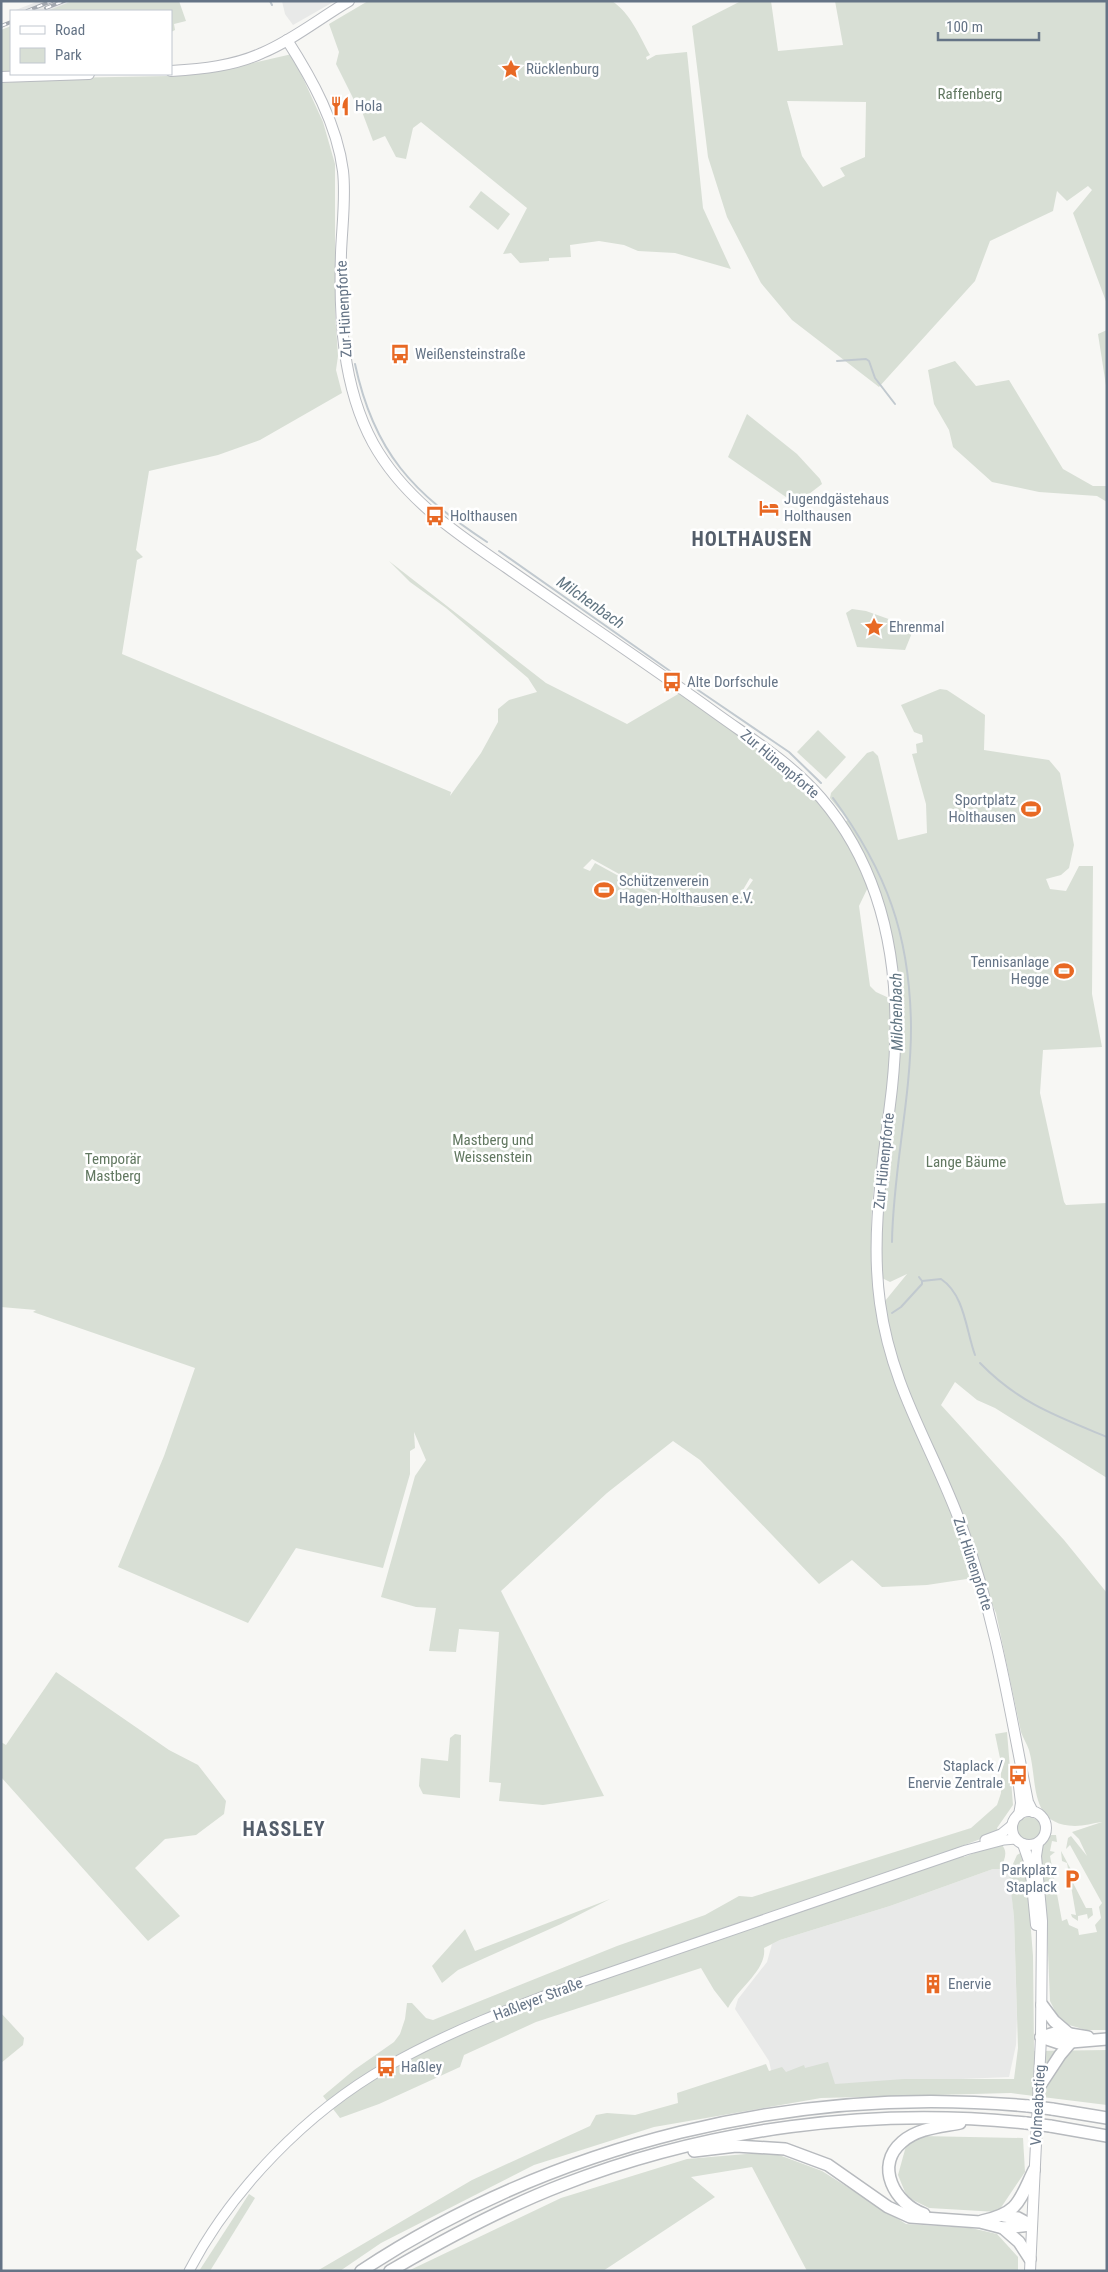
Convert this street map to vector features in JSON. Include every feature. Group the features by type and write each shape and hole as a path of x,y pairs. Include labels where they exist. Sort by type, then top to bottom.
{"highway":[{"path":"1042,2005 1070,2037"},
{"path":"1041,2037 1059,2043 1070,2037 1102,2039"},
{"path":"1039,2087 1070,2037"},
{"path":"360,2271 463,2212 556,2171 668,2136 730,2121 859,2105 965,2103 1028,2106 1107,2118"},
{"path":"390,2271 459,2231 519,2203 612,2167 677,2148 731,2136 814,2124 914,2117 981,2119 1026,2123 1107,2136"},
{"path":"935,2219 907,2207 895,2193 889,2174 894,2152 902,2142 918,2132 981,2119"},
{"path":"677,2148 697,2151 753,2146 801,2153 828,2165 874,2198 899,2213 922,2219 980,2222 1004,2222 1018,2218 1031,2225"},
{"path":"1004,2222 1017,2204 1034,2170"},
{"path":"1004,2222 1019,2242 1030,2265"}],"main road":[{"path":"172,71 203,69 242,61 264,53 349,1"},
{"name":"Zur Hünenpforte","path":"287,40 324,107 335,135 343,183 341,281 344,353 350,380 371,440 392,473 416,500 455,532 692,695 798,775 821,798 848,837 873,886 888,934 896,1007 892,1087 877,1222 877,1272 882,1322 901,1390 962,1524 979,1576 994,1631 1028,1802 1033,1812"},
{"path":"1,77 60,75"},
{"name":"Zur Hünenpforte","path":"1014,1735 1021,1803 1019,1815"},
{"path":"1033,1812 1042,1818 1045,1824 1044,1836 1038,1843 1019,1842 1012,1832 1012,1824 1019,1815 1033,1812"},
{"name":"Haßleyer Straße","path":"966,1850 1002,1834 1012,1824"},
{"name":"Haßleyer Straße","path":"189,2271 233,2202 279,2150 335,2102 386,2067 417,2050 500,2013 570,1986 966,1850 1004,1840 1019,1842"},
{"name":"Volmeabstieg","path":"1019,1842 1030,1864 1035,1921 1040,1938"},
{"name":"Volmeabstieg","path":"1030,2265 1042,2005 1040,1938 1042,1920 1036,1856 1038,1843"}],"shaded area":[{"path":"39,1 73,1 50,10 16,10"},
{"path":"282,1 335,1 293,25 285,14"},
{"path":"993,1869 1000,1869 1010,1875 1014,1917 1017,2019 1016,2045 1009,2077 767,2087 772,2075 769,2061 735,2009 738,1999 767,1962 772,1944 890,1906"}],"green space":[{"path":"72,1 179,1 186,21 174,24 175,30 172,32 172,10 50,10"},
{"path":"368,1 612,1 619,6 634,25 650,55 646,57 647,60 656,55 687,52 703,208 731,269 675,253 638,251 624,245 599,241 570,245 571,257 549,258 549,261 520,263 511,253 503,254 527,208 421,122 413,128 406,159 396,157 385,136 373,141 358,101 355,102 336,64 339,52 329,24"},
{"name":"Raffenberg","path":"741,1 771,1 778,51 843,45 835,1 1107,1 1107,304 1073,213 1092,190 1088,186 1067,201 1057,191 1053,211 990,241 975,281 879,387 792,320 761,283 727,217 708,157 692,26","holes":["787,101 866,102 865,157 840,168 845,176 823,187 802,156"]},
{"path":"10,26 10,74 1,76 1,30"},
{"path":"292,54 323,122 335,164 335,312 338,356 336,370 342,393 260,440 218,455 149,471 136,550 143,557 137,560 122,654 451,792 450,796 481,753 498,722 498,709 509,700 537,692 528,678 446,608 410,582 389,561 546,683 627,724 685,690 778,758 840,824 848,820 830,798 831,793 867,753 873,751 878,756 898,840 927,833 926,804 912,754 917,753 916,744 923,742 922,735 914,732 901,705 940,689 947,690 985,715 984,750 1049,760 1060,773 1074,845 1069,868 1061,875 1046,879 1050,889 1066,891 1079,866 1093,866 1092,994 1102,1047 1043,1050 1040,1093 1064,1202 1066,1205 1107,1203 1107,1478 995,1408 977,1400 955,1382 941,1405 1064,1540 1107,1593 1107,2030 1086,2030 1069,2025 1058,2017 1050,2001 1047,1928 1040,1865 1042,1844 1051,1835 1056,1835 1057,1842 1052,1841 1050,1851 1055,1852 1050,1856 1062,1921 1067,1919 1069,1925 1078,1929 1079,1935 1097,1932 1095,1925 1101,1918 1099,1907 1102,1903 1070,1845 1066,1849 1068,1838 1071,1836 1087,1856 1079,1839 1072,1832 1102,1822 1078,1826 1060,1824 1049,1818 1042,1810 1035,1787 1029,1750 1021,1732 996,1613 980,1577 927,1585 882,1587 852,1560 819,1584 700,1460 673,1441 607,1493 501,1591 604,1796 543,1805 499,1801 501,1783 489,1782 499,1632 459,1629 456,1652 429,1651 436,1608 416,1607 381,1597 415,1476 426,1460 414,1432 415,1448 410,1451 410,1474 383,1568 296,1548 248,1623 118,1567 164,1456 195,1368 33,1312 36,1310 1,1307 1,83 63,78 167,76 231,68","holes":["592,859 668,901 699,906 740,895 750,878 753,880 740,899 699,907 668,903 595,863 590,871 583,868","871,881 900,1007 897,1086 880,1243 882,1278 890,1282 907,1274 885,1301 887,1342 875,1294 871,1257 871,1232 873,1195 889,1072 891,1022 889,998 876,992 870,986 859,906"]},
{"path":"481,191 510,214 498,230 469,207"},
{"path":"1107,330 1107,392 1098,334"},
{"path":"955,361 976,386 1009,380 1063,469 1093,486 1107,486 1107,502 1097,496 1039,492 992,482 953,447 949,430 934,404 928,370"},
{"path":"747,414 797,454 820,479 822,484 796,504 728,457"},
{"path":"852,609 866,611 914,628 905,650 857,647 846,613"},
{"path":"818,730 846,757 826,779 797,752"},
{"path":"56,1672 169,1750 198,1765 226,1801 224,1814 196,1835 165,1839 135,1868 180,1916 148,1941 1,1777 1,1742 6,1745"},
{"path":"1007,1732 1013,1805 997,1828 999,1832 962,1846 964,1857 1000,1843 1005,1852 1005,1858 1000,1869 993,1869 890,1906 780,1940 764,1948 764,1956 757,1971 728,2008 714,1990 701,1968 536,2022 464,2055 460,2067 379,2104 340,2118 323,2096 354,2070 394,2042 400,2034 405,2019 407,2003 412,2003 426,2018 433,2020 617,1946 705,1915 739,1896 752,1897 971,1828 997,1805 1001,1793 1001,1763 995,1734"},
{"path":"455,1734 461,1735 460,1798 423,1794 419,1786 421,1758 448,1761 450,1738"},
{"path":"1029,1817 1038,1820 1041,1829 1038,1838 1029,1841 1020,1838 1017,1829 1020,1820"},
{"path":"1061,1851 1076,1879 1071,1879 1086,1908 1092,1908 1093,1915 1088,1919 1087,1914 1078,1916 1078,1921 1072,1917 1071,1914 1076,1915 1067,1863 1062,1861"},
{"path":"1022,1852 1026,1867 1033,1956 1034,2051 1107,2050 1107,2105 1011,2093 821,2098 654,2127 534,2165 381,2243 340,2271 317,2271 472,2180 590,2126 596,2115 607,2113 635,2115 678,2103 677,2093 766,2064 769,2071 782,2067 786,2072 804,2065 805,2068 828,2062 835,2084 904,2079 1014,2079 1018,2048 1014,1917 1009,1873 1017,1855"},
{"path":"610,1899 561,1924 458,1970 442,1983 432,1966 465,1929 475,1951"},
{"path":"1,2013 24,2038 23,2045 1,2063"},
{"path":"921,2136 1023,2138 1025,2172 998,2212 929,2208 907,2197 898,2175 906,2146"},
{"path":"771,2152 822,2171 906,2224 971,2228 997,2234 1018,2257 1018,2271 807,2271 752,2167 691,2177 715,2197 603,2271 408,2271 561,2198 687,2159"},
{"path":"249,2194 255,2198 210,2271 199,2271"}],"waterway":[{"path":"270,1 272,5"},
{"path":"837,361 866,359 869,361 875,378 895,404"},
{"name":"Milchenbach","path":"355,364 363,395 373,422 400,468 438,506 487,542"},
{"name":"Milchenbach","path":"499,551 670,671"},
{"name":"Milchenbach","path":"695,688 789,752 821,783"},
{"name":"Milchenbach","path":"833,798 852,825 881,879 892,906 906,963 910,994 910,1054 895,1188 892,1242"},
{"name":"Milchenbach","path":"919,1277 922,1281 941,1279 955,1294 964,1314 975,1355"},
{"path":"892,1313 901,1307 922,1284 922,1281"},
{"name":"Milchenbach","path":"980,1363 1009,1388 1039,1407 1107,1437"}],"railway":[{"path":"30,10 52,1"},
{"path":"46,8 64,1"},
{"path":"1,26 10,22"}],"place":[{"name":"Rücklenburg","path":"511,69"},
{"name":"Hola","path":"340,106"},
{"name":"Weißensteinstraße","path":"400,354"},
{"name":"Jugendgästehaus Holthausen","path":"769,508"},
{"name":"Holthausen","path":"435,516"},
{"name":"Ehrenmal","path":"874,627"},
{"name":"Alte Dorfschule","path":"672,682"},
{"name":"Sportplatz Holthausen","path":"1031,809"},
{"name":"Schützenverein Hagen-Holthausen e.V.","path":"604,890"},
{"name":"Tennisanlage Hegge","path":"1064,971"},
{"name":"Staplack / Enervie Zentrale","path":"1018,1775"},
{"name":"Parkplatz Staplack","path":"1072,1879"},
{"name":"Enervie","path":"933,1984"},
{"name":"Haßley","path":"386,2067"}],"district":[{"name":"HOLTHAUSEN","path":"752,539"},
{"name":"HASSLEY","path":"284,1829"}],"park label":[{"name":"Mastberg und Weissenstein","path":"493,1148"},
{"name":"Lange Bäume","path":"966,1162"},
{"name":"Temporär Mastberg","path":"113,1168"}]}
